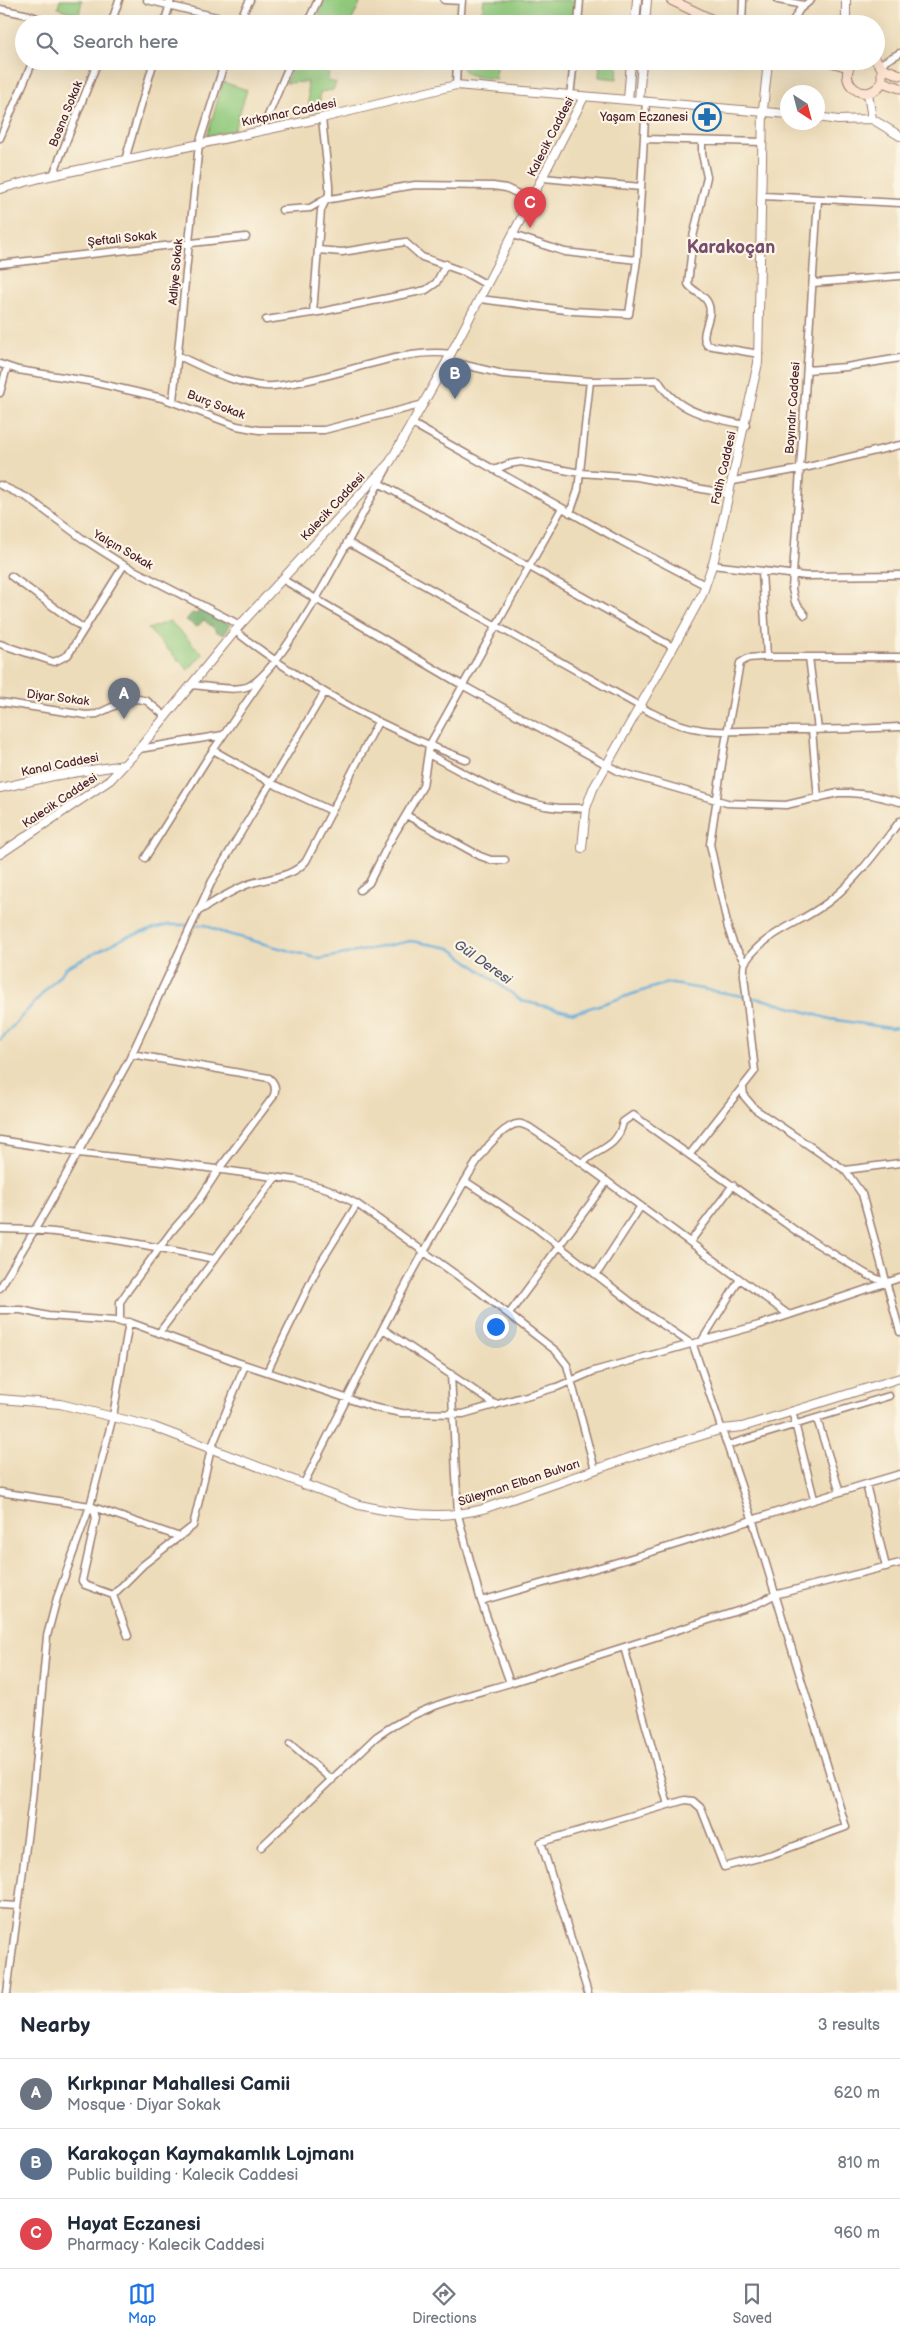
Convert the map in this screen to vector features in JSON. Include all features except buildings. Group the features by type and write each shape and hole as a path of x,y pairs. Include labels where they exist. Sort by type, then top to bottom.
{"main road":[{"path":"671,0 702,15"},
{"path":"885,67 900,75"},
{"path":"849,70 847,77 850,86 859,92 868,93 877,89 882,82 880,70"},
{"path":"882,82 900,88"}],"street":[{"path":"114,15 119,0"},
{"path":"147,0 170,3 210,15"},
{"path":"242,15 250,0"},
{"path":"311,15 318,0"},
{"path":"444,0 462,1 461,15"},
{"path":"579,15 580,0"},
{"path":"636,15 638,0"},
{"path":"646,15 647,0"},
{"path":"742,15 743,0"},
{"path":"778,0 804,5"},
{"path":"797,15 804,5 811,0"},
{"path":"846,0 846,15"},
{"path":"0,9 31,15"},
{"path":"885,61 900,53"},
{"path":"0,138 29,70"},
{"name":"Bosna Sokak","path":"53,175 94,70"},
{"path":"125,160 151,70"},
{"name":"Adliye Sokak","path":"174,401 199,144 222,70"},
{"path":"262,130 288,70"},
{"path":"456,85 457,70"},
{"path":"570,96 573,70"},
{"path":"628,100 630,70"},
{"path":"480,299 564,310 629,314 637,260 644,140 642,70"},
{"name":"Fatih Caddesi","path":"582,848 586,808 592,789 673,647 705,585 712,565 733,481 746,425 758,354 763,196 763,110 767,70"},
{"name":"Kırkpınar Caddesi","path":"0,189 53,175 322,118 456,85 780,113"},
{"path":"868,93 872,119"},
{"name":"Kalecik Caddesi","path":"0,854 99,788 124,765 238,628 390,462 449,358 584,97"},
{"path":"313,313 324,200 328,194 329,180 322,118"},
{"path":"825,118 838,120 872,119 900,138"},
{"path":"644,140 763,142"},
{"path":"702,141 708,177 693,237 688,284 703,296 709,305 710,312 704,338 707,345 758,354"},
{"path":"542,178 641,187"},
{"path":"282,210 310,208 324,200 415,185 435,184 506,188 531,200"},
{"path":"763,196 900,203"},
{"name":"Bayındır Caddesi","path":"805,615 795,602 792,589 818,200"},
{"path":"513,235 565,252 637,260"},
{"name":"Şeftali Sokak","path":"0,264 246,237"},
{"path":"318,250 342,252 406,242 422,257 446,264 487,285"},
{"path":"266,320 313,313 426,290 436,283 446,264"},
{"path":"813,284 900,276"},
{"path":"179,356 233,379 250,384 272,386 337,374 407,356 436,352 449,358 503,374 590,381 658,380 672,398 686,408 702,415 746,425"},
{"path":"807,370 846,367 900,358"},
{"path":"0,393 3,366"},
{"name":"Burç Sokak","path":"3,366 88,381 174,401 246,428 312,431 336,428 424,404"},
{"path":"570,513 578,490 590,381"},
{"path":"413,424 570,513 705,585"},
{"path":"733,481 800,469 900,445"},
{"path":"146,858 213,750 266,673 276,662 315,599 390,462"},
{"path":"494,470 521,462 580,473 637,477 729,494"},
{"path":"379,483 673,647"},
{"name":"Yalçın Sokak","path":"0,485 28,498 83,539 124,565 199,602 238,628 276,662 324,693 378,722 429,746 467,760"},
{"path":"360,890 369,883 388,845 423,786 429,746 562,508"},
{"path":"347,542 666,721 684,727 709,732 729,732 900,726"},
{"path":"0,644 58,662 68,655 124,565"},
{"path":"712,565 793,574 850,577 900,575"},
{"path":"762,571 767,657"},
{"path":"11,576 84,629"},
{"path":"282,579 462,685 606,766 657,784 716,801 761,806 786,806 838,793 860,793 900,802"},
{"path":"690,1154 755,1071 744,976 745,963 733,944 710,852 716,801 740,663 748,658 767,657 900,657"},
{"path":"809,657 818,799"},
{"path":"192,685 247,687 266,673"},
{"path":"0,1288 35,1230 132,1054 212,881 324,693"},
{"name":"Diyar Sokak","path":"0,702 86,715 97,714 127,700 139,699 147,701 165,716"},
{"path":"198,912 224,895 247,884 290,874 299,869 306,861 378,722"},
{"path":"139,749 223,736"},
{"path":"213,750 271,783 332,812"},
{"path":"428,754 485,784 536,804 563,809 586,808"},
{"name":"Kanal Caddesi","path":"0,788 53,776 124,765"},
{"path":"406,815 480,856 491,860 505,860"},
{"path":"745,963 768,939 811,915 833,899 851,881 900,821"},
{"path":"120,1322 120,1302 159,1248 199,1200 219,1169 274,1096 275,1086 269,1078 132,1054"},
{"path":"743,1086 744,1096 755,1109 845,1170 862,1194 900,1332"},
{"path":"582,1163 600,1149 613,1144 620,1134 625,1119 633,1115 799,1232 868,1275 887,1283"},
{"path":"303,1485 422,1252 465,1181 490,1145 513,1124 520,1123 529,1127 582,1163 789,1315"},
{"path":"0,1140 78,1153 276,1177 316,1185 357,1204 509,1314 556,1351 567,1365 595,1470"},
{"path":"845,1170 900,1163"},
{"path":"159,1333 276,1177"},
{"path":"465,1181 532,1225 644,1312 693,1344 752,1518 846,1827 773,1854 724,1867 699,1805 693,1801 685,1800 541,1842 588,1993"},
{"path":"509,1314 607,1181"},
{"path":"690,1242 733,1185"},
{"path":"267,1372 318,1267 357,1204"},
{"path":"596,1275 641,1206"},
{"path":"0,1229 35,1230 159,1248 214,1259"},
{"path":"0,1310 21,1310 48,1316 129,1322 347,1400 402,1413 452,1414 496,1405 570,1382 594,1371 701,1342 900,1278"},
{"path":"701,1342 740,1279"},
{"path":"7,1993 32,1800 47,1636 57,1598 92,1507 113,1416 129,1322"},
{"path":"383,1329 496,1405"},
{"path":"113,1595 143,1565 191,1530 195,1523 211,1449 245,1365"},
{"path":"451,1374 458,1515 481,1601 510,1683"},
{"name":"Süleyman Elban Bulvarı","path":"0,1399 60,1404 154,1427 359,1505 387,1512 458,1515 483,1509 595,1470 723,1430 742,1427 900,1378"},
{"path":"728,1445 890,1396"},
{"path":"792,1412 814,1499"},
{"path":"816,1419 840,1492"},
{"path":"481,1601 602,1567 752,1518 900,1474"},
{"path":"866,1484 886,1567"},
{"path":"0,1492 92,1507 180,1537"},
{"path":"92,1507 96,1518 82,1579 85,1585 113,1595"},
{"path":"261,1847 376,1737 394,1724 438,1704 753,1606 774,1595 900,1563"},
{"path":"113,1595 128,1636"},
{"path":"624,1647 668,1805"},
{"path":"290,1744 332,1780"},
{"path":"0,1905 18,1906"}],"green space":[{"path":"60,0 82,0 79,15 58,8"},
{"path":"325,0 361,1 354,15 318,14"},
{"path":"484,0 578,0 575,15 481,15"},
{"path":"291,70 329,70 328,81 336,83 333,90 320,92 320,111 310,113 307,82 286,83"},
{"path":"496,70 497,79 474,76 465,71"},
{"path":"599,70 618,70 617,79 599,77"},
{"path":"223,82 247,90 234,130 207,136"},
{"path":"200,608 231,625 224,635 215,631 204,620 197,627 186,620 192,613 197,614"},
{"path":"170,621 203,654 188,670 148,629"}],"waterway":[{"name":"Gül Deresi","path":"0,1040 67,967 126,937 168,925 205,925 221,932 320,959 411,941 450,948 522,1001 574,1013 667,983 766,1000 830,1019 890,1028 900,1027"}],"place":[{"name":"Yaşam Eczanesi","path":"707,117"},
{"name":"Hayat Eczanesi","path":"530,228"},
{"name":"Karakoçan Kaymakamlık Lojmanı","path":"455,399"},
{"name":"Kırkpınar Mahallesi Camii","path":"124,719"}],"district":[{"name":"Karakoçan","path":"731,247"}]}
